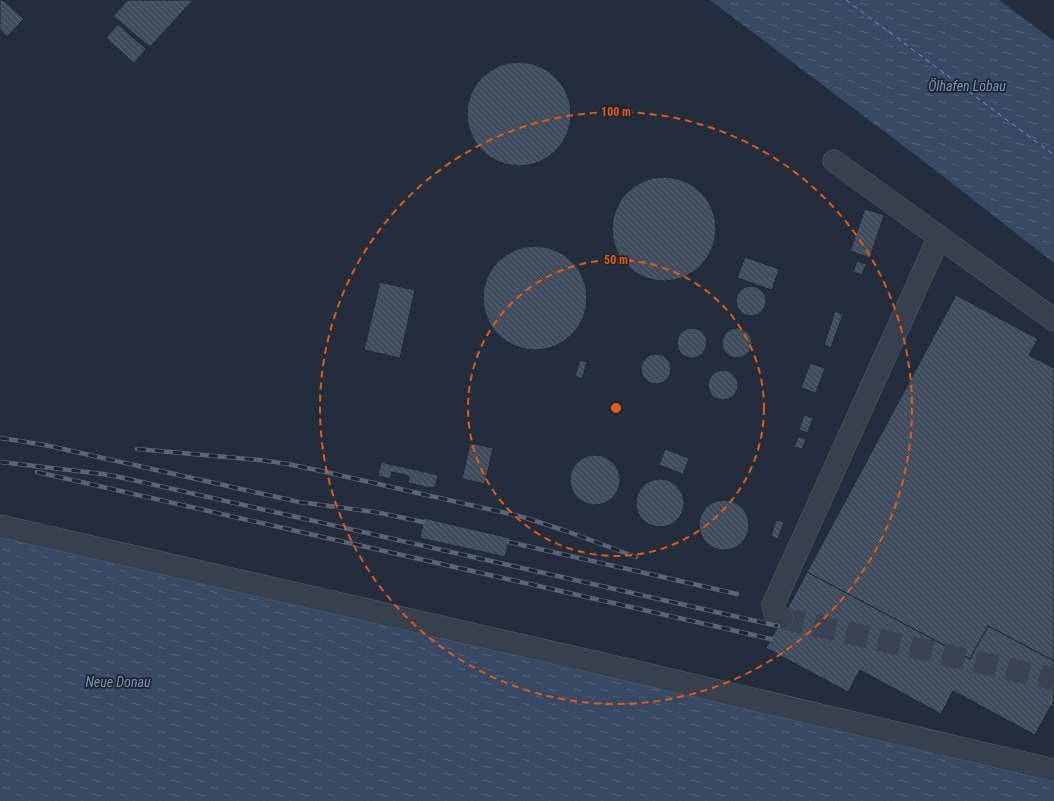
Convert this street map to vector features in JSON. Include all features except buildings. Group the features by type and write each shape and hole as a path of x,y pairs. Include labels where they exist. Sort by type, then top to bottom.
{"lane":[{"path":"834,161 1054,320"},
{"path":"782,618 775,613 773,605 939,237"},
{"path":"0,526 252,582 1054,770"}],"water":[{"name":"Ölhafen Lobau","path":"710,0 999,0 1054,41 1054,263 930,166"},
{"name":"Neue Donau","path":"0,537 114,560 1054,779 1054,801 0,801"}],"ferry route":[{"path":"846,0 1054,155"}],"tunnel":[{"path":"782,618 1054,679"}],"railway":[{"path":"0,438 45,445 299,502 375,512 423,522"},
{"path":"137,449 260,460 321,471 523,517 636,557"},
{"path":"0,462 103,474 124,478 778,626"},
{"path":"37,472 771,639"},
{"path":"509,542 737,594"}]}
